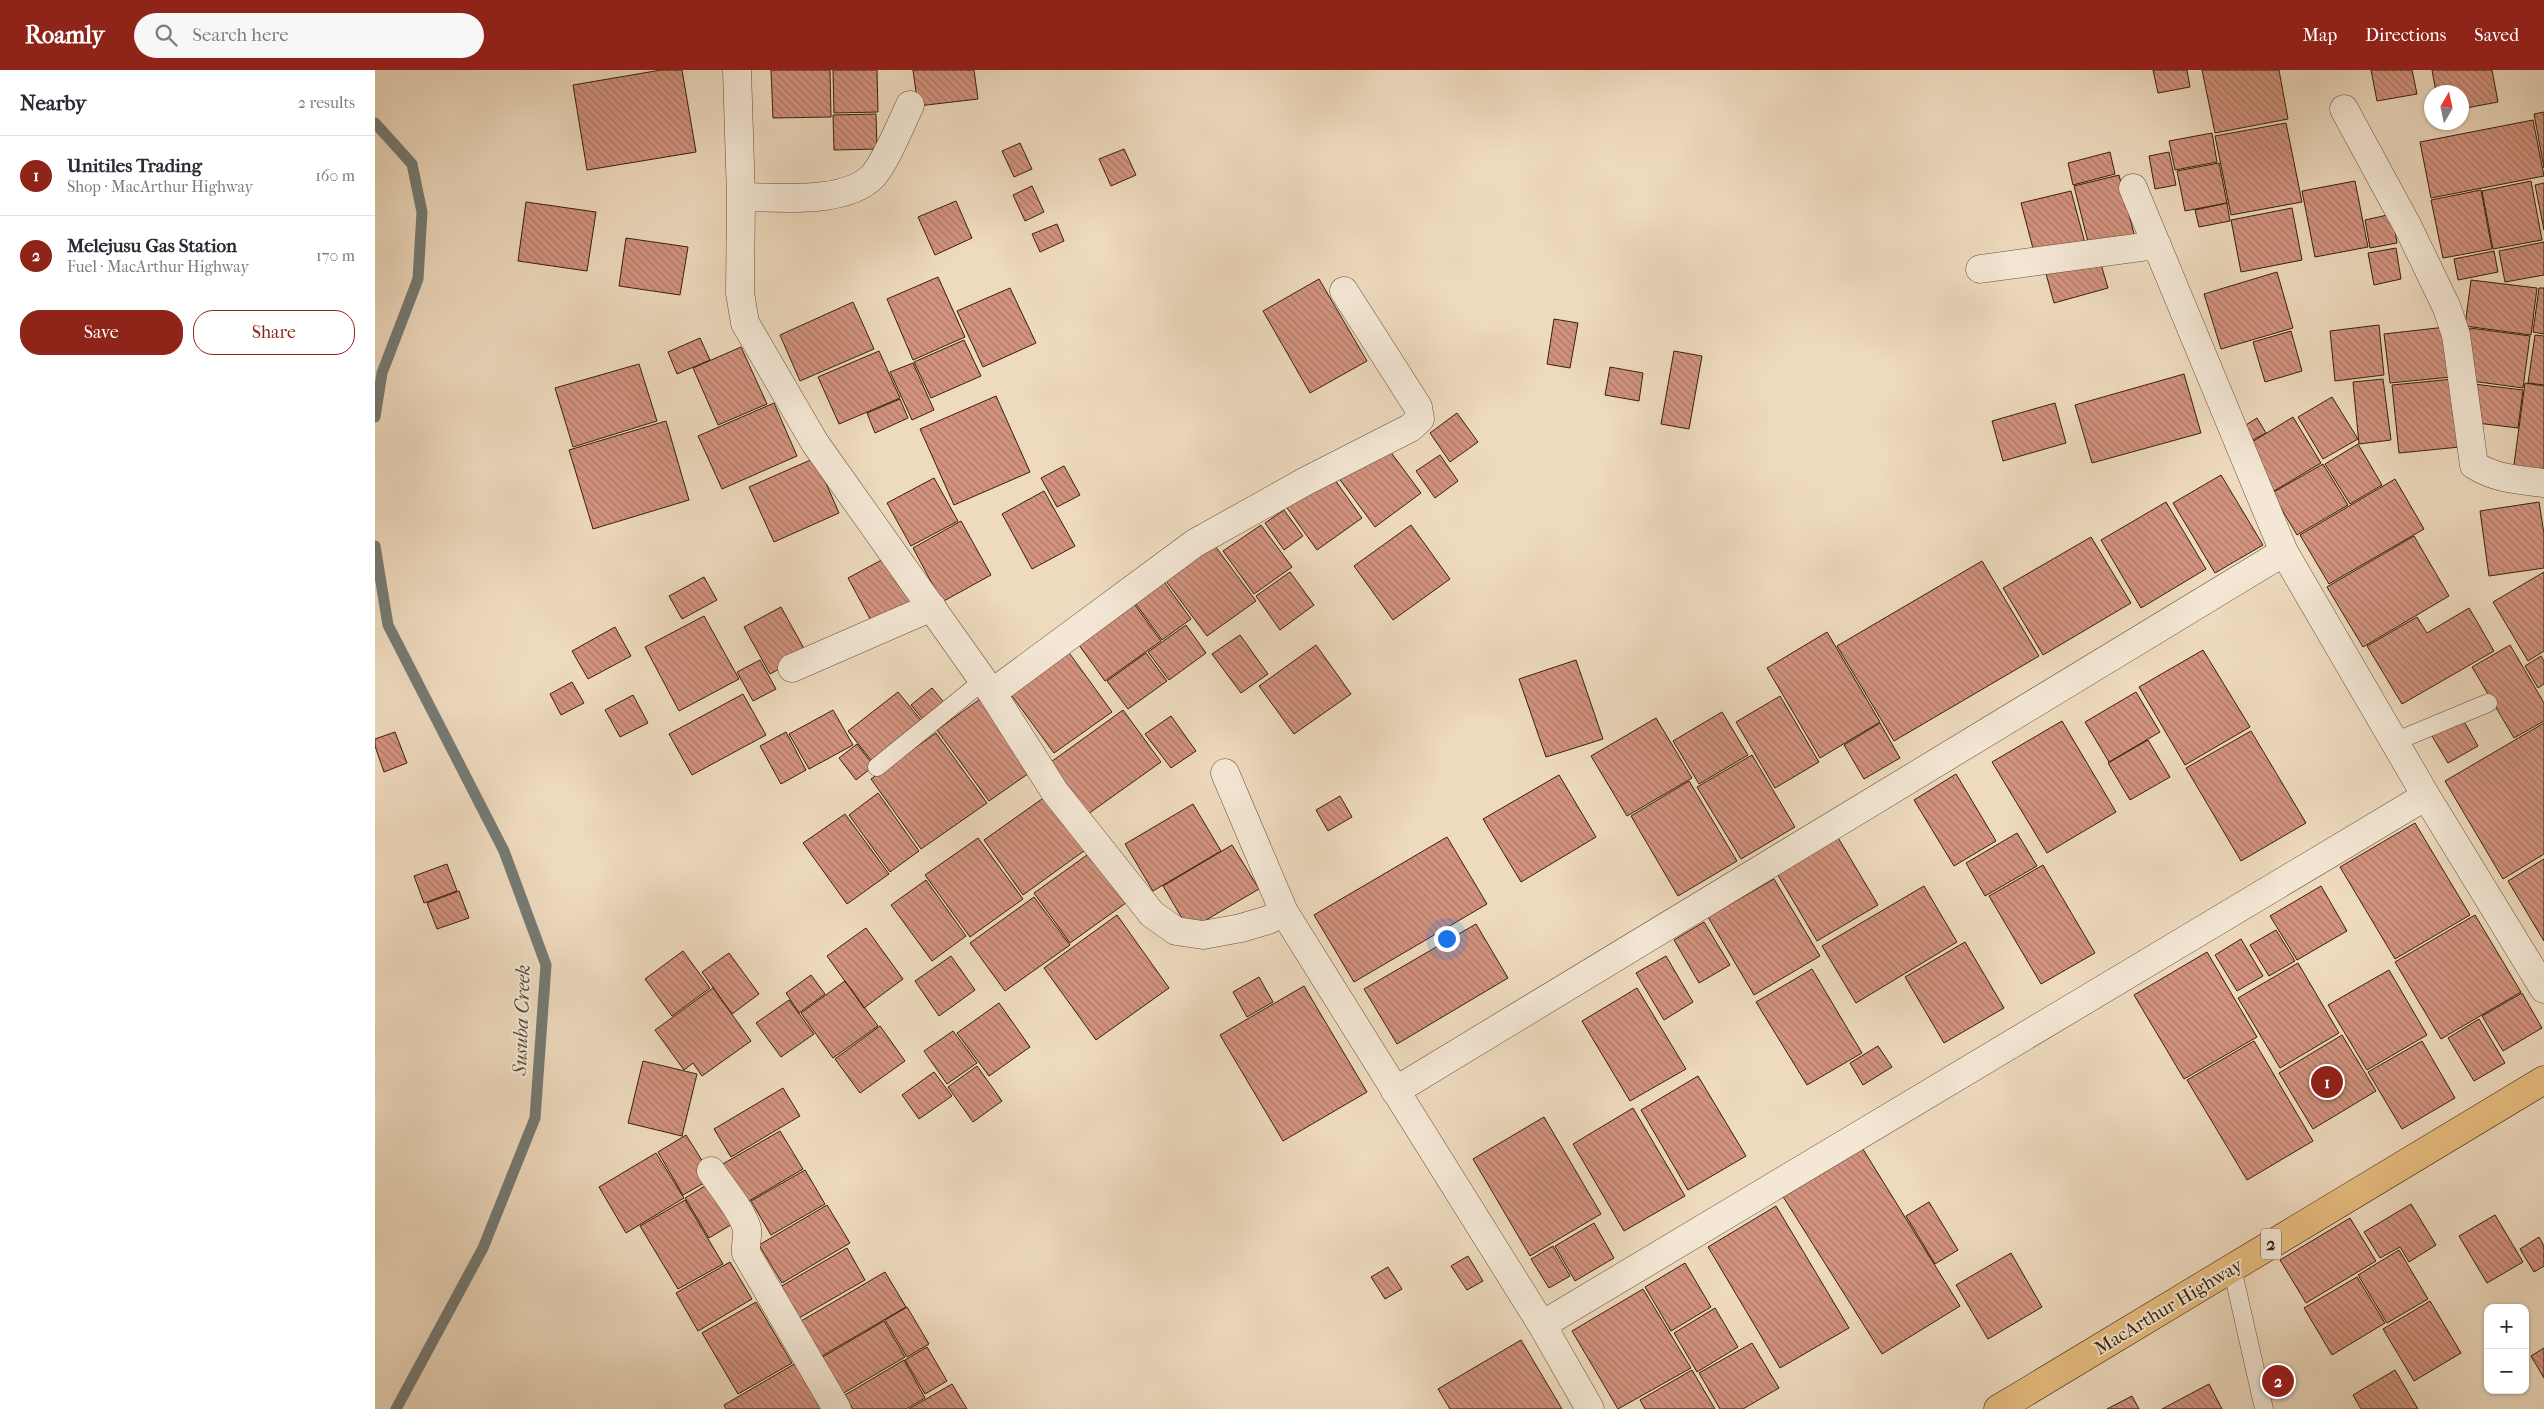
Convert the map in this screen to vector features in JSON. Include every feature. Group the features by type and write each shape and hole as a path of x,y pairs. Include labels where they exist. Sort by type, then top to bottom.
{"highway":[{"name":"MacArthur Highway","path":"1998,1409 2544,1080"}],"street":[{"path":"737,70 741,197 740,293 745,323 815,443 987,687 1055,792 1152,914 1176,931 1203,935 1241,928 1268,920 1284,912"},
{"path":"741,197 820,197 856,188 874,175 910,104"},
{"path":"2344,109 2408,227 2447,308 2455,335 2474,465 2487,473 2508,479 2544,484"},
{"path":"2133,188 2285,552 2426,796 2544,989"},
{"path":"1980,269 2157,245"},
{"path":"987,687 1195,543 1306,481 1410,428 1420,419 1418,407 1344,291"},
{"path":"1395,1091 2285,552"},
{"path":"792,668 931,607"},
{"path":"1225,773 1284,912 1542,1325 1590,1409"},
{"path":"1542,1325 2426,796"},
{"path":"711,1171 745,1224 747,1235 744,1242 746,1253 837,1409"}],"lane":[{"path":"877,767 987,687"},
{"path":"2394,742 2488,703"},
{"path":"2232,1268 2264,1409"}],"building":[{"path":"661,70 682,70 696,152 587,170 573,85"},
{"path":"771,70 830,70 831,117 773,118"},
{"path":"833,70 877,70 878,112 834,113"},
{"path":"913,70 974,70 978,99 918,106"},
{"path":"2153,70 2187,70 2190,87 2158,93"},
{"path":"2202,70 2279,70 2288,119 2215,133"},
{"path":"2371,70 2412,70 2417,94 2377,101"},
{"path":"2432,70 2492,70 2498,102 2469,107 2469,85 2435,85"},
{"path":"2544,112 2544,168 2534,114"},
{"path":"876,114 877,149 834,150 833,115"},
{"path":"2533,120 2544,176 2431,198 2420,142"},
{"path":"2286,123 2302,202 2231,215 2215,136"},
{"path":"2212,133 2217,162 2175,170 2169,141"},
{"path":"1020,143 1032,169 1014,177 1002,151"},
{"path":"1124,149 1136,175 1111,186 1099,159"},
{"path":"2110,152 2115,174 2073,185 2068,163"},
{"path":"2169,152 2176,185 2155,189 2149,156"},
{"path":"2219,163 2227,203 2185,211 2177,171"},
{"path":"2119,175 2135,238 2090,250 2074,186"},
{"path":"2355,181 2368,247 2315,257 2302,191"},
{"path":"2531,181 2542,240 2493,249 2482,191"},
{"path":"2544,183 2544,230 2535,185"},
{"path":"1032,186 1044,212 1025,221 1013,195"},
{"path":"2481,190 2492,249 2443,258 2431,200"},
{"path":"2071,191 2085,243 2035,256 2021,203"},
{"path":"956,201 972,238 935,255 918,217"},
{"path":"526,202 596,212 587,271 518,261"},
{"path":"2227,203 2230,221 2199,227 2195,210"},
{"path":"2292,208 2302,260 2241,272 2231,220"},
{"path":"2392,214 2397,243 2370,248 2365,220"},
{"path":"1057,224 1064,241 1040,252 1032,234"},
{"path":"626,238 688,247 680,295 619,286"},
{"path":"2544,242 2544,275 2505,282 2499,251"},
{"path":"2396,248 2401,279 2374,285 2368,253"},
{"path":"2494,251 2498,272 2458,280 2454,259"},
{"path":"2098,254 2108,288 2054,303 2045,270"},
{"path":"2277,272 2293,328 2221,349 2204,294"},
{"path":"938,277 965,337 913,360 887,299"},
{"path":"1319,279 1367,361 1310,393 1263,311"},
{"path":"2471,280 2537,288 2531,335 2465,326"},
{"path":"1010,288 1036,343 983,367 957,311"},
{"path":"2539,288 2544,288 2544,334 2533,332"},
{"path":"853,302 874,349 800,381 780,335"},
{"path":"1554,319 1578,323 1570,368 1547,364"},
{"path":"2379,325 2384,375 2335,381 2330,331"},
{"path":"2446,327 2451,377 2390,383 2384,334"},
{"path":"2470,328 2530,336 2523,388 2464,380"},
{"path":"2291,331 2302,371 2265,382 2253,342"},
{"path":"2535,335 2544,336 2544,385 2528,383"},
{"path":"700,338 710,360 677,374 668,352"},
{"path":"964,340 981,376 931,398 914,362"},
{"path":"741,347 767,404 718,425 693,368"},
{"path":"879,351 900,398 839,424 818,377"},
{"path":"1674,351 1702,356 1689,429 1661,424"},
{"path":"913,363 934,410 912,420 890,372"},
{"path":"639,364 657,421 573,447 555,388"},
{"path":"1610,367 1643,373 1639,401 1605,395"},
{"path":"2184,374 2201,433 2092,463 2075,405"},
{"path":"2383,379 2391,440 2359,444 2353,382"},
{"path":"2453,379 2460,447 2399,453 2392,385"},
{"path":"2525,383 2544,386 2544,476 2513,472"},
{"path":"2474,384 2523,390 2518,428 2469,422"},
{"path":"996,396 1030,472 954,505 920,429"},
{"path":"2332,397 2358,439 2323,459 2298,417"},
{"path":"900,399 908,418 875,433 867,413"},
{"path":"774,403 797,456 722,489 698,436"},
{"path":"2055,403 2066,443 2003,461 1992,421"},
{"path":"1457,413 1478,442 1450,462 1430,433"},
{"path":"2293,417 2321,463 2274,491 2247,445"},
{"path":"2257,418 2266,433 2249,442 2241,428"},
{"path":"666,421 689,500 593,529 569,450"},
{"path":"1384,443 1421,493 1375,527 1338,477"},
{"path":"2358,444 2382,485 2350,504 2325,464"},
{"path":"1440,455 1458,481 1435,498 1416,471"},
{"path":"815,458 839,513 774,542 749,487"},
{"path":"2323,464 2348,505 2297,535 2272,493"},
{"path":"1064,466 1080,495 1057,507 1041,478"},
{"path":"1330,473 1362,518 1317,550 1285,505"},
{"path":"2221,475 2263,545 2215,573 2173,503"},
{"path":"934,478 958,521 911,546 887,503"},
{"path":"2395,479 2424,529 2329,584 2300,535"},
{"path":"1044,491 1075,546 1032,569 1002,514"},
{"path":"2166,502 2206,569 2141,608 2101,540"},
{"path":"2539,502 2544,534 2544,568 2489,576 2480,511"},
{"path":"1284,510 1303,536 1284,550 1265,523"},
{"path":"961,521 991,575 942,602 913,548"},
{"path":"1261,525 1292,567 1254,594 1223,551"},
{"path":"1411,525 1450,579 1393,620 1354,566"},
{"path":"2414,536 2449,596 2363,647 2327,587"},
{"path":"2091,537 2131,603 2043,655 2003,588"},
{"path":"1212,542 1256,601 1207,636 1163,577"},
{"path":"889,556 916,606 875,628 848,578"},
{"path":"1982,561 2039,656 1894,741 1837,646"},
{"path":"1290,572 1314,605 1280,630 1256,596"},
{"path":"2544,572 2544,651 2528,661 2493,602"},
{"path":"704,577 717,600 682,619 669,596"},
{"path":"1162,579 1191,619 1162,640 1133,600"},
{"path":"1132,601 1161,641 1105,681 1076,641"},
{"path":"781,607 807,654 770,674 744,627"},
{"path":"2469,608 2494,651 2402,704 2367,646 2417,617 2427,633"},
{"path":"704,616 739,679 679,711 645,647"},
{"path":"1186,625 1206,653 1169,680 1148,652"},
{"path":"615,627 631,656 588,679 572,651"},
{"path":"1827,632 1880,722 1820,758 1767,668"},
{"path":"1240,635 1268,674 1241,693 1212,654"},
{"path":"1316,645 1351,694 1294,734 1259,686"},
{"path":"2510,645 2544,703 2544,721 2514,738 2472,667"},
{"path":"1067,650 1112,712 1054,753 1009,692"},
{"path":"2203,650 2250,727 2185,765 2139,687"},
{"path":"1146,653 1167,681 1128,709 1107,681"},
{"path":"2541,656 2544,661 2544,684 2538,688 2525,666"},
{"path":"760,660 776,689 753,701 737,672"},
{"path":"1576,660 1603,739 1546,757 1519,679"},
{"path":"572,682 584,703 561,715 550,694"},
{"path":"932,688 947,706 926,723 911,705"},
{"path":"898,692 925,725 875,765 848,731"},
{"path":"2136,692 2160,732 2109,762 2085,722"},
{"path":"743,694 766,735 692,775 669,734"},
{"path":"633,695 648,723 620,737 605,710"},
{"path":"1780,696 1819,762 1775,788 1736,722"},
{"path":"980,699 1032,771 989,801 937,730"},
{"path":"833,710 853,745 809,769 789,734"},
{"path":"1123,710 1161,762 1088,814 1051,762"},
{"path":"1722,712 1748,755 1699,784 1673,741"},
{"path":"1171,716 1196,751 1171,768 1145,734"},
{"path":"1656,718 1692,778 1627,816 1591,756"},
{"path":"2462,718 2478,746 2448,763 2432,736"},
{"path":"2062,721 2116,812 2047,853 1992,762"},
{"path":"1880,723 1900,758 1864,779 1844,745"},
{"path":"2544,723 2544,854 2503,879 2445,781"},
{"path":"2251,731 2306,823 2241,861 2186,768"},
{"path":"395,732 407,763 384,772 375,746 375,739"},
{"path":"786,732 806,770 781,784 760,746"},
{"path":"936,733 987,803 921,849 871,779"},
{"path":"2148,740 2170,777 2130,800 2108,763"},
{"path":"857,744 874,766 856,780 839,758"},
{"path":"1752,755 1795,827 1741,859 1697,787"},
{"path":"1956,774 1996,841 1954,866 1914,800"},
{"path":"1559,775 1596,837 1521,882 1483,819"},
{"path":"1689,781 1737,861 1678,896 1631,816"},
{"path":"878,793 919,851 890,872 849,815"},
{"path":"1049,794 1088,848 1023,895 984,840"},
{"path":"1340,796 1352,817 1328,831 1316,810"},
{"path":"1193,804 1221,851 1153,891 1125,844"},
{"path":"845,814 889,874 847,904 803,843"},
{"path":"2415,823 2470,915 2395,959 2340,867"},
{"path":"2017,833 2037,866 1985,896 1966,863"},
{"path":"1837,836 1878,905 1817,941 1776,872"},
{"path":"1447,837 1487,904 1354,982 1314,915"},
{"path":"978,838 1023,899 970,937 925,875"},
{"path":"1232,845 1259,889 1189,930 1163,886"},
{"path":"1094,850 1130,900 1070,943 1034,893"},
{"path":"2544,859 2544,941 2508,881"},
{"path":"447,864 457,891 424,903 414,876"},
{"path":"2043,865 2095,953 2041,984 1989,896"},
{"path":"1774,879 1820,956 1754,995 1708,917"},
{"path":"926,880 966,936 932,961 891,905"},
{"path":"1924,886 1957,942 1856,1003 1822,946"},
{"path":"2321,886 2347,931 2297,960 2270,916"},
{"path":"459,891 469,918 437,929 427,903"},
{"path":"1034,897 1070,945 1005,991 970,943"},
{"path":"1117,915 1169,988 1096,1040 1044,968"},
{"path":"2475,915 2521,992 2441,1039 2395,962"},
{"path":"1704,922 1730,965 1699,983 1674,940"},
{"path":"1476,924 1508,978 1397,1044 1364,989"},
{"path":"866,928 903,979 864,1008 827,956"},
{"path":"2276,930 2295,961 2269,976 2250,945"},
{"path":"2241,939 2263,976 2237,991 2215,955"},
{"path":"1965,942 2004,1008 1944,1043 1905,977"},
{"path":"683,951 710,988 672,1016 645,979"},
{"path":"2207,952 2257,1037 2184,1079 2134,995"},
{"path":"729,953 759,994 732,1014 702,972"},
{"path":"951,956 975,990 939,1016 915,981"},
{"path":"1666,956 1693,1002 1664,1020 1636,973"},
{"path":"2298,963 2339,1033 2280,1068 2238,998"},
{"path":"1812,969 1862,1053 1807,1085 1756,1002"},
{"path":"2389,970 2427,1035 2367,1070 2328,1005"},
{"path":"811,975 825,994 799,1013 786,993"},
{"path":"1259,977 1273,1002 1247,1017 1233,992"},
{"path":"845,981 878,1026 833,1058 801,1013"},
{"path":"1304,986 1367,1092 1283,1141 1220,1035"},
{"path":"713,988 751,1041 702,1076 693,1063 684,1070 655,1030"},
{"path":"1637,988 1686,1069 1630,1101 1582,1021"},
{"path":"2522,993 2542,1028 2503,1051 2482,1016"},
{"path":"789,1000 814,1034 781,1057 756,1023"},
{"path":"999,1003 1030,1047 989,1076 957,1033"},
{"path":"2479,1019 2505,1063 2474,1081 2448,1038"},
{"path":"880,1026 905,1061 860,1093 835,1059"},
{"path":"953,1031 977,1063 947,1084 924,1051"},
{"path":"2342,1035 2376,1091 2313,1129 2279,1073"},
{"path":"2254,1041 2313,1141 2247,1180 2187,1080"},
{"path":"2422,1041 2455,1098 2402,1129 2368,1072"},
{"path":"1878,1046 1892,1067 1863,1085 1850,1063"},
{"path":"643,1061 697,1074 682,1136 628,1123"},
{"path":"977,1066 1002,1101 973,1122 948,1087"},
{"path":"934,1072 952,1096 919,1119 902,1095"},
{"path":"1698,1076 1746,1156 1688,1190 1641,1110"},
{"path":"783,1088 800,1116 731,1157 714,1129"},
{"path":"1633,1108 1685,1196 1624,1231 1573,1144"},
{"path":"1544,1117 1601,1214 1530,1256 1473,1159"},
{"path":"780,1131 803,1169 737,1208 714,1169"},
{"path":"686,1135 713,1178 683,1195 658,1152"},
{"path":"1861,1146 1960,1306 1882,1354 1782,1195"},
{"path":"656,1153 684,1198 626,1233 599,1187"},
{"path":"805,1170 825,1204 771,1235 751,1201"},
{"path":"715,1180 739,1220 709,1238 685,1198"},
{"path":"685,1200 723,1264 678,1289 640,1226"},
{"path":"1929,1202 1958,1250 1935,1264 1906,1216"},
{"path":"2411,1204 2436,1245 2409,1262 2400,1247 2380,1258 2364,1232"},
{"path":"827,1205 850,1243 782,1283 759,1245"},
{"path":"1776,1206 1849,1328 1780,1368 1708,1247"},
{"path":"2495,1215 2523,1262 2487,1283 2459,1236"},
{"path":"2350,1218 2376,1261 2306,1303 2280,1260"},
{"path":"1594,1223 1614,1258 1575,1281 1555,1246"},
{"path":"2539,1237 2544,1246 2544,1266 2534,1272 2520,1249"},
{"path":"1553,1246 1570,1276 1549,1288 1531,1259"},
{"path":"847,1248 865,1280 799,1318 780,1287"},
{"path":"2399,1250 2428,1299 2387,1323 2358,1275"},
{"path":"2011,1253 2042,1307 1988,1339 1956,1285"},
{"path":"1468,1256 1483,1281 1467,1290 1451,1266"},
{"path":"730,1262 752,1299 698,1331 676,1293"},
{"path":"1685,1263 1711,1307 1671,1331 1645,1287"},
{"path":"1388,1267 1402,1289 1385,1299 1371,1277"},
{"path":"885,1272 906,1307 822,1356 801,1321"},
{"path":"2357,1277 2385,1323 2332,1355 2304,1308"},
{"path":"1643,1289 1691,1368 1618,1409 1572,1331"},
{"path":"2430,1301 2461,1353 2414,1381 2383,1329"},
{"path":"756,1302 792,1363 738,1394 702,1333"},
{"path":"907,1307 929,1344 907,1357 885,1320"},
{"path":"1715,1308 1738,1347 1697,1372 1674,1333"},
{"path":"884,1321 905,1357 842,1394 821,1358"},
{"path":"1521,1340 1562,1409 1450,1409 1438,1389"},
{"path":"1752,1343 1779,1388 1743,1409 1720,1409 1699,1373"},
{"path":"927,1347 947,1381 925,1394 905,1360"},
{"path":"2544,1348 2544,1378 2531,1356"},
{"path":"904,1360 925,1398 906,1409 853,1409 845,1395"},
{"path":"796,1363 823,1409 726,1409 724,1405"},
{"path":"1692,1370 1715,1409 1645,1409 1640,1400"},
{"path":"2395,1370 2418,1409 2361,1409 2353,1395"},
{"path":"952,1384 967,1409 909,1409"},
{"path":"2209,1384 2222,1409 2162,1409"},
{"path":"2132,1396 2139,1409 2107,1409"}],"waterway":[{"name":"Susuba Creek","path":"375,123 412,164 422,212 418,279 382,373 375,417"},
{"name":"Susuba Creek","path":"375,546 388,625 504,851 546,965 535,1118 483,1248 396,1409"}],"place":[{"name":"Unitiles Trading","path":"2327,1082"},
{"name":"Melejusu Gas Station","path":"2278,1381"}]}
